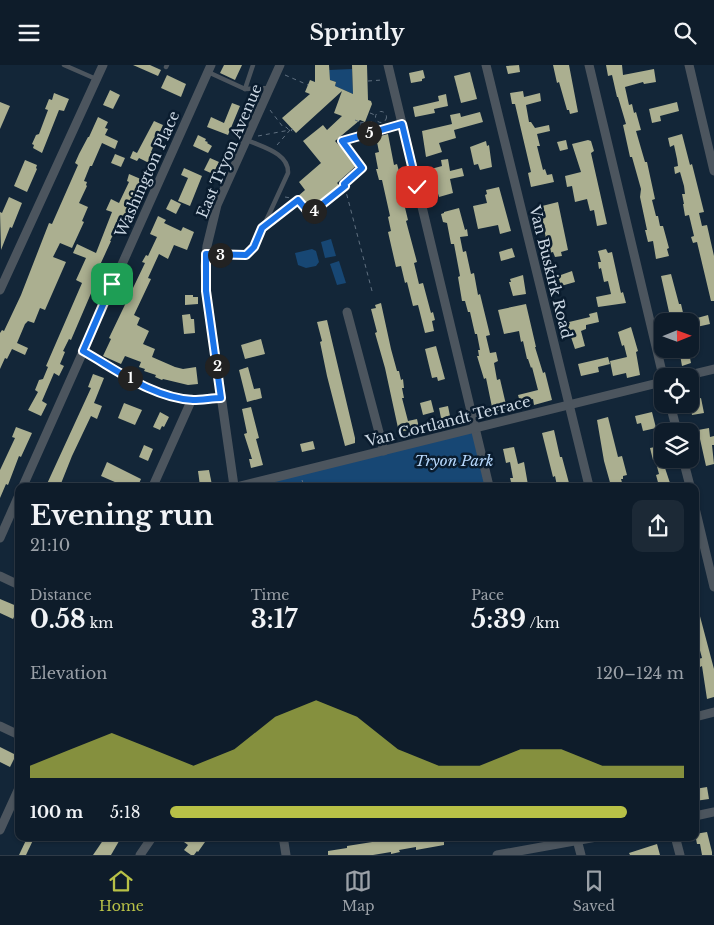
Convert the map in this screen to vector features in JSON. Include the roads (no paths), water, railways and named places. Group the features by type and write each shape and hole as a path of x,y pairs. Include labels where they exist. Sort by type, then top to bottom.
{"street":[{"path":"0,290 103,65"},
{"path":"388,65 488,483"},
{"name":"Van Buskirk Road","path":"486,65 588,483"},
{"path":"589,65 661,368"},
{"path":"688,65 714,171"},
{"name":"Washington Place","path":"24,483 209,69"},
{"name":"East Tryon Avenue","path":"234,483 206,291 206,254 217,205 279,69"},
{"path":"347,312 384,451"},
{"path":"83,351 146,387 162,393 192,399 221,398"},
{"path":"699,373 714,369"},
{"name":"Van Cortlandt Terrace","path":"252,483 654,384"},
{"path":"154,483 192,399"},
{"path":"685,468 689,483"},
{"path":"0,538 15,504"},
{"path":"699,524 714,587"},
{"path":"0,576 15,583"},
{"path":"699,716 714,712"},
{"path":"0,726 15,733"},
{"path":"0,831 15,797"},
{"path":"699,815 714,812"},
{"path":"140,855 150,841"},
{"path":"284,841 286,855"},
{"path":"497,855 566,841"},
{"path":"576,841 580,855"},
{"path":"676,841 680,855"}],"lane":[{"path":"64,65 76,68 96,79"},
{"path":"245,89 253,65"},
{"path":"209,69 245,89 270,88"},
{"path":"206,254 246,255 254,247 288,173 288,166 284,158 247,139"}],"park label":[{"name":"Tryon Park","path":"454,460"}]}
